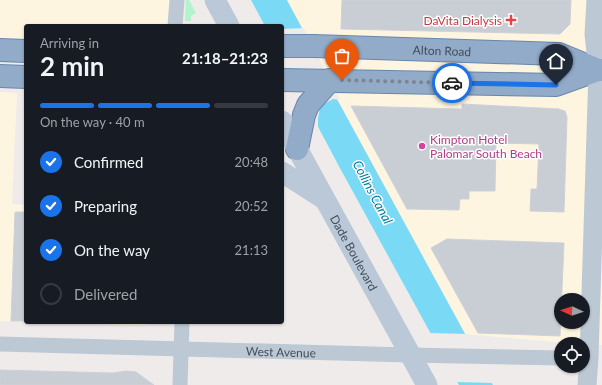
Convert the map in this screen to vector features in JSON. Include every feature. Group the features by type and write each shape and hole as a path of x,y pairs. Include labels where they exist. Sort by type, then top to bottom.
{"highway":[{"name":"Alton Road","path":"284,46 559,54 600,70"},
{"path":"0,50 24,51"},
{"path":"285,80 556,85 600,70"},
{"path":"0,76 24,77"},
{"path":"297,149 304,115 308,105 331,80"}],"main road":[{"path":"215,0 228,24"},
{"name":"Dade Boulevard","path":"284,125 426,385"},
{"path":"284,173 325,199"}],"street":[{"path":"175,24 177,0"},
{"path":"587,385 592,358 600,70 594,34 596,0"},
{"path":"180,385 182,324"},
{"name":"West Avenue","path":"0,344 410,356 554,358"}],"shaded area":[{"path":"0,0 171,0 169,24 24,24 24,41 0,40"},
{"path":"285,0 602,0 602,345 590,345 590,337 554,337 554,342 464,334"},
{"path":"0,92 17,93 12,204 24,205 24,322 0,321"},
{"path":"100,324 147,324 136,325"}],"green space":[{"path":"186,0 189,0 196,13 191,16 191,21 185,21"}],"water":[{"name":"Collins Canal","path":"251,0 287,0 338,101 493,385 459,385 284,63 284,24 264,24"}],"pier":[{"path":"304,28 340,100 333,99 320,108 318,130 284,67 284,29"},
{"path":"428,333 467,334 494,383 456,382"}],"building":[{"path":"342,0 571,0 570,24 560,34 341,29"},
{"path":"462,104 559,109 565,111 567,117 564,212 530,211 531,189 537,189 539,144 496,143 495,191 469,191 469,199 460,199 459,210 407,209 351,106 462,109"},
{"path":"15,212 24,212 24,321 11,321"},
{"path":"447,239 564,243 562,293 554,293 554,329 560,329 560,336 478,333 431,248"},
{"path":"0,370 113,373 126,371 136,372 154,385 0,385"}],"way so far":[{"path":"342,80 452,83"}],"place":[{"name":"DaVita Dialysis","path":"511,20"},
{"name":"Kimpton Hotel Palomar South Beach","path":"422,146"}],"route":[{"path":"452,83 556,85"}]}
